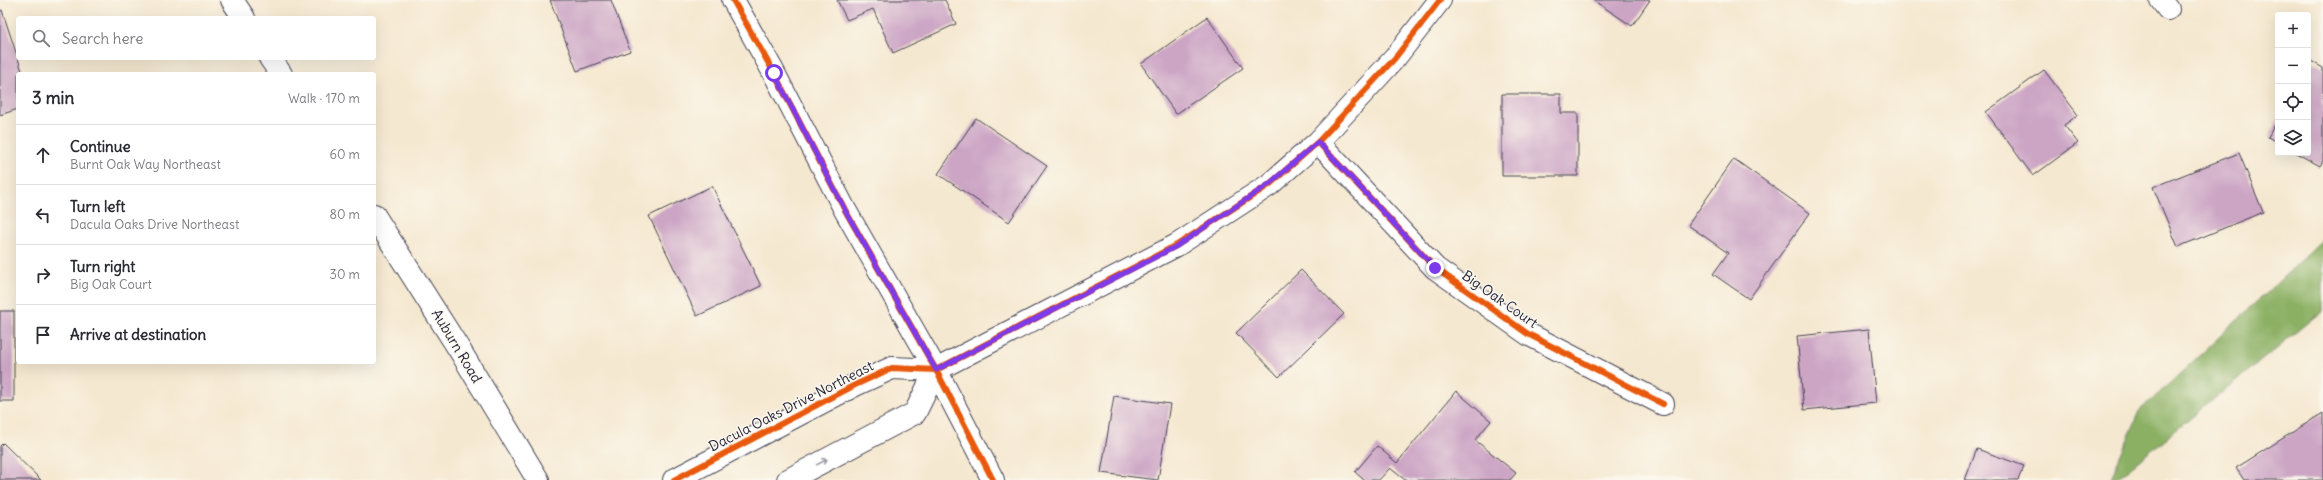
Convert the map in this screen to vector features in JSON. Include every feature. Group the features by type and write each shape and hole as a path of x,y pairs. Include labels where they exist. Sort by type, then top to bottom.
{"street":[{"path":"232,0 243,16"},
{"path":"733,0 774,73 845,210 936,370 993,480"},
{"name":"Dacula Oaks Drive Northeast","path":"674,480 848,389 892,368 936,370 1177,246 1269,184 1318,142 1395,58 1440,0"},
{"path":"271,60 280,72"},
{"name":"Big Oak Court","path":"1318,142 1435,268 1528,334 1663,404"},
{"name":"Auburn Road","path":"376,218 459,349 538,480"},
{"path":"788,480 915,412 936,370"}],"green space":[{"path":"2323,240 2323,310 2115,480 2110,480 2140,411"}],"building":[{"path":"550,0 611,0 630,51 577,71"},
{"path":"837,0 945,0 956,24 893,53 873,9 847,20"},
{"path":"1593,0 1650,0 1632,26"},
{"path":"2,10 16,53 16,60 18,60 22,72 16,72 16,110 0,115 0,11"},
{"path":"1207,17 1243,68 1176,114 1141,64"},
{"path":"2311,61 2323,68 2323,161 2320,166 2302,156 2311,156"},
{"path":"2044,70 2078,115 2064,125 2078,143 2033,176 1986,112"},
{"path":"1502,94 1561,94 1561,113 1578,113 1578,176 1502,176"},
{"path":"976,118 1047,166 1009,222 938,174"},
{"path":"2275,124 2275,141 2268,137"},
{"path":"2239,153 2263,212 2178,247 2153,187"},
{"path":"1734,159 1810,213 1749,299 1713,274 1728,253 1688,225"},
{"path":"712,186 761,286 697,316 649,216"},
{"path":"1301,270 1344,314 1279,377 1236,333"},
{"path":"0,311 14,311 14,401 0,401"},
{"path":"1869,329 1876,403 1804,410 1797,336"},
{"path":"1456,391 1491,421 1475,440 1516,473 1510,480 1405,480 1390,468 1379,480 1364,480 1355,472 1377,446 1397,463"},
{"path":"1114,396 1170,404 1158,480 1101,473"},
{"path":"2323,413 2323,480 2244,480 2236,468"},
{"path":"3,443 41,480 0,480 0,446"},
{"path":"1977,449 2024,466 2018,480 1965,480"}],"cycle path":[{"path":"733,0 774,73 845,210 936,370 993,480"},
{"path":"674,480 855,385 892,368 936,370 1177,245 1269,185 1318,142 1395,58 1440,0"},
{"path":"1318,142 1435,268 1528,334 1663,404"}],"route":[{"path":"774,73 845,210 936,370 1177,246 1269,184 1318,142 1435,268"}]}
